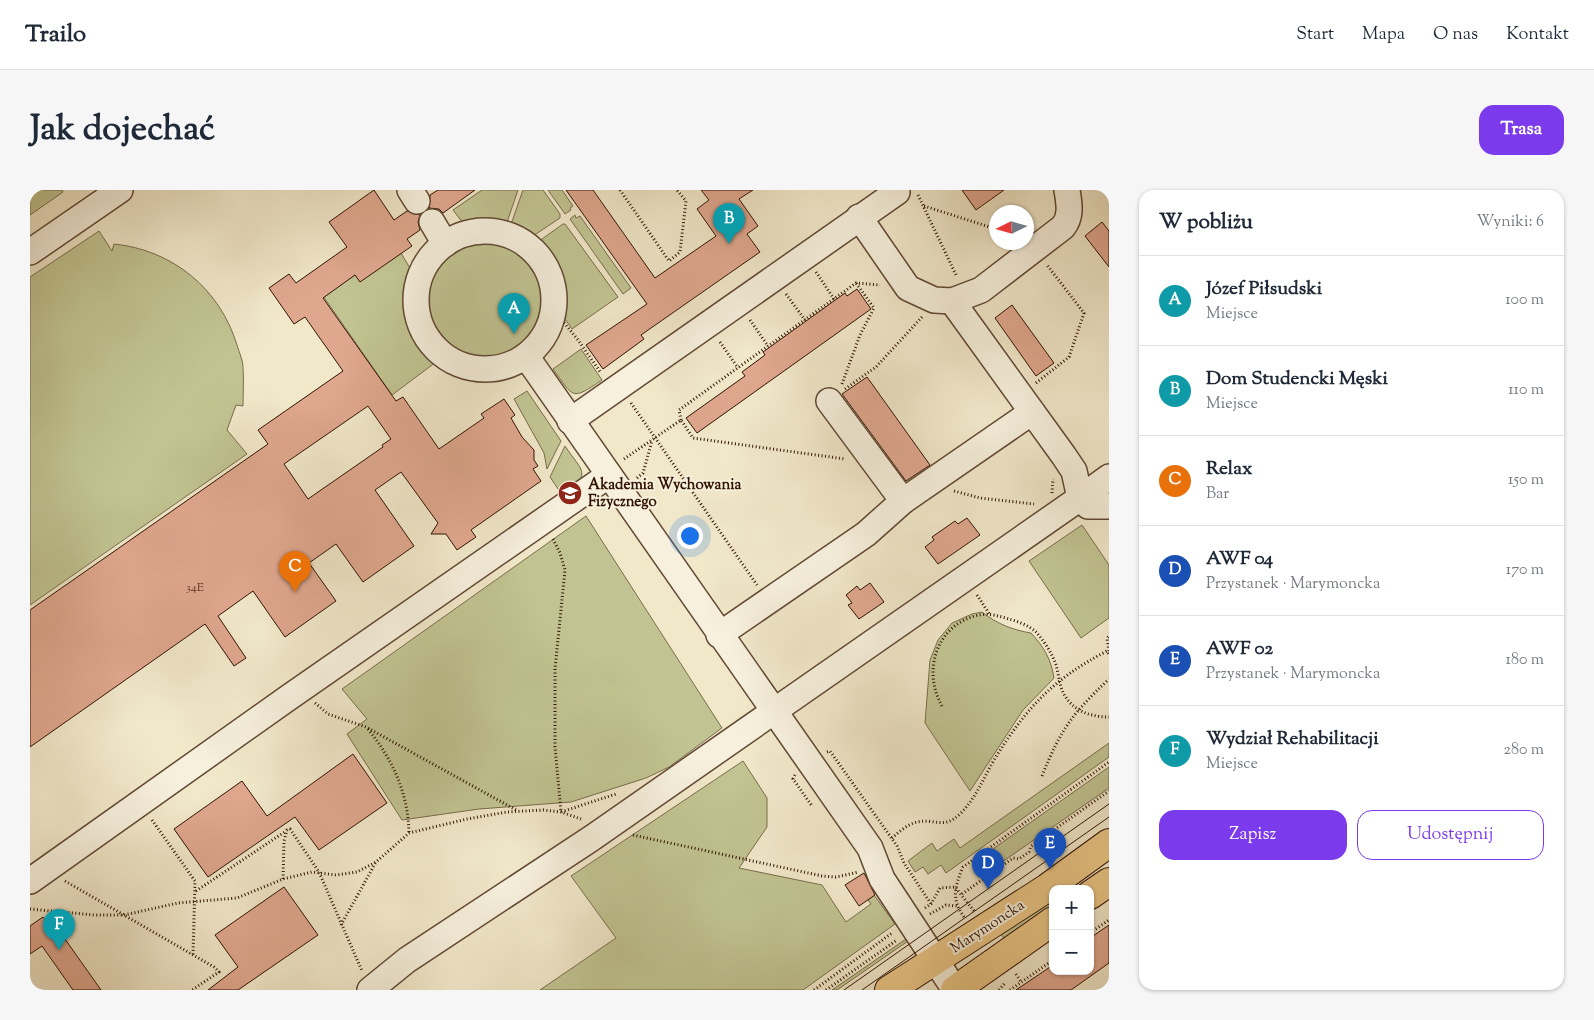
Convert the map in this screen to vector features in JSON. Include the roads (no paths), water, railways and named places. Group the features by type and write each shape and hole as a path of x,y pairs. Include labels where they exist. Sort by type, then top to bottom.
{"main road":[{"name":"Marymoncka","path":"889,990 1047,888 1109,843"},
{"path":"1094,892 1109,882"},
{"path":"955,990 1049,924"}],"street":[{"path":"30,252 120,190"},
{"path":"859,217 908,288 950,299 982,290 1063,227 1068,221 1070,207 1067,190"},
{"path":"570,421 613,383 708,323 859,217 906,191"},
{"path":"432,222 445,244"},
{"path":"488,231 509,235 527,246 542,261 551,280 553,309 551,322 541,342 526,356 504,368 479,370 455,364 435,350 421,329 415,305 418,281 429,258 445,244 467,233 488,231"},
{"path":"950,299 1074,471 1080,498 1088,506 1109,506"},
{"path":"526,356 719,635 779,708 870,848 882,879 955,990"},
{"path":"829,401 903,501"},
{"path":"719,635 866,534 903,501 929,484 1026,404"},
{"path":"371,990 407,960 606,828 1109,477"},
{"path":"30,881 296,692 611,479"}],"tram line":[{"path":"844,990 1109,804"},
{"path":"862,990 1109,817"}],"place":[{"name":"Dom Studencki Męski","path":"729,244"},
{"name":"Józef Piłsudski","path":"514,334"},
{"name":"Akademia Wychowania Fizycznego","path":"570,493"},
{"name":"Relax","path":"295,592"},
{"name":"AWF 02","path":"1050,869"},
{"name":"AWF 04","path":"988,889"},
{"name":"Wydział Rehabilitacji","path":"59,950"}]}
